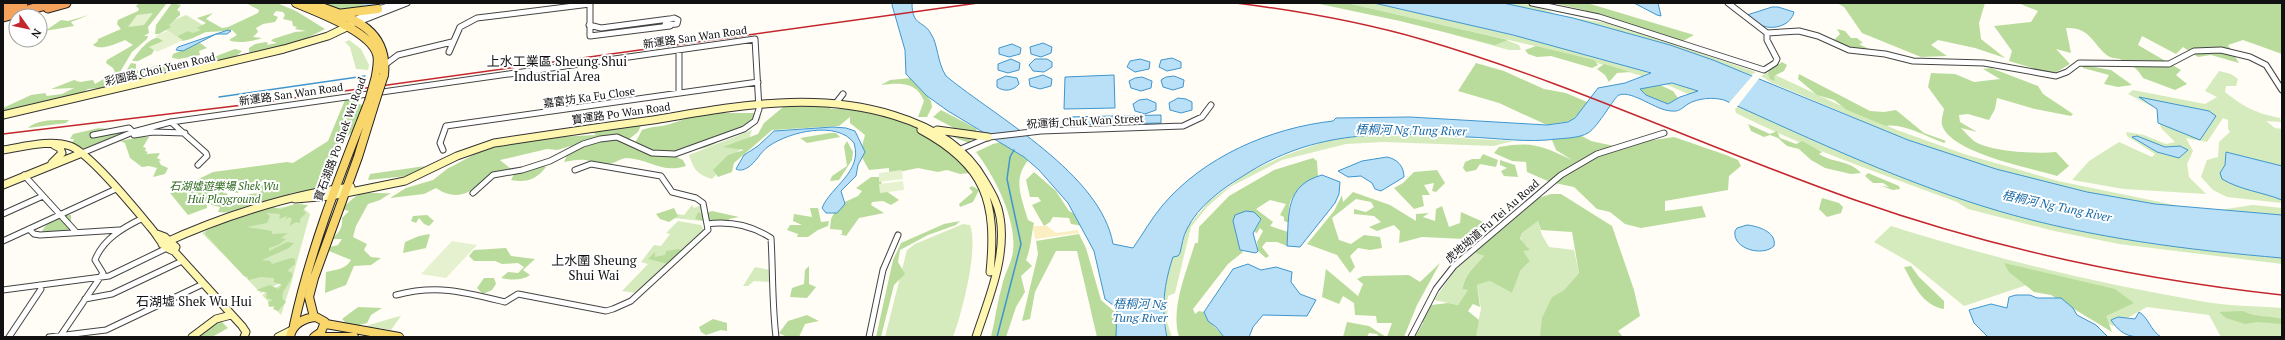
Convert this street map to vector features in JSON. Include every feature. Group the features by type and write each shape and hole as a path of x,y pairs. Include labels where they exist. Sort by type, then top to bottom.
{"highway":[{"path":"3,11 23,3"},
{"path":"3,11 34,3"},
{"path":"3,17 53,3"},
{"path":"48,8 66,3"}],"main road":[{"name":"寶石湖路 Po Shek Wu Road","path":"296,3 360,36 375,51 380,76"},
{"name":"寶石湖路 Po Shek Wu Road","path":"310,3 364,26 378,38 385,48 386,64 380,76 372,100 346,190 314,278 309,297 314,317"},
{"path":"336,14 378,9"},
{"name":"寶石湖路 Po Shek Wu Road","path":"291,331 304,279 332,193 372,100"},
{"path":"291,331 314,317 323,319 326,324 399,337"},
{"path":"314,337 321,332 326,324"},
{"path":"324,337 354,337"}],"street":[{"name":"彩園路 Choi Yuen Road","path":"3,115 253,57 320,38 378,9 401,3"},
{"name":"彩園路 Choi Yuen Road","path":"353,22 407,3"},
{"path":"449,52 452,42 460,27 477,18 590,3 588,33 592,36 670,26 679,21 676,19 669,19 621,28 598,28 589,25"},
{"path":"1532,3 1599,17 1646,34 1764,70 1775,63 1777,59 1767,40 1767,33"},
{"path":"1728,3 1767,33 1799,31 1818,36 1849,50 1885,54 1913,61 1984,63 2056,76 2067,72 2079,63 2169,64 2178,62 2192,52 2214,51 2241,54 2266,65 2273,74 2276,84 2282,90"},
{"path":"669,19 664,24 670,26"},
{"name":"新運路 San Wan Road","path":"82,153 133,132 171,122 755,39 758,82"},
{"path":"386,64 398,55 452,42"},
{"path":"679,51 679,93"},
{"path":"473,193 493,175 522,170 550,161 583,144 600,139 617,138 626,140 652,153 663,155 684,152 749,126 758,116 758,82"},
{"name":"嘉富坊 Ka Fu Close","path":"443,150 440,143 446,126 758,82"},
{"path":"836,103 844,94"},
{"name":"寶運路 Po Wan Road","path":"168,246 194,231 245,211 295,199 412,179 458,156 494,143 759,104 798,101 836,103 882,113 931,129 957,150 971,168 991,210 993,250 990,290 976,337"},
{"name":"祝運街 Chuk Wan Street","path":"957,150 988,137 1041,131 1183,126 1202,117 1211,105"},
{"name":"寶運路 Po Wan Road","path":"882,113 927,132 957,150"},
{"path":"171,122 206,153 207,156 198,165"},
{"path":"93,135 123,128 128,128 133,132"},
{"path":"931,129 988,137"},
{"path":"118,138 153,132 184,133"},
{"name":"虎地坳道 Fu Tei Au Road","path":"1411,337 1436,289 1454,266 1551,183 1568,170 1604,151 1664,133"},
{"path":"36,171 53,162 61,155 60,148 52,145"},
{"path":"3,150 52,145 72,146 82,153 157,234 163,234 168,246 246,330 244,337"},
{"path":"3,185 24,175 82,153"},
{"path":"396,296 418,288 433,287 505,302 518,294 606,311 631,301 708,230 703,203 696,198 672,192 661,176 591,164 575,170"},
{"path":"24,175 62,214 76,232"},
{"path":"3,241 116,189"},
{"path":"3,214 43,196"},
{"path":"61,335 104,271 96,257 119,230 143,218"},
{"path":"707,224 722,222 739,223 771,238 774,289 772,303 776,337"},
{"path":"29,229 40,235 119,230"},
{"path":"869,337 883,270 898,235"},
{"path":"3,290 110,276 168,246"},
{"path":"85,298 112,294 182,261"},
{"path":"49,337 106,330 203,284"},
{"path":"9,337 41,289 40,286"},
{"path":"192,337 216,319 224,306"},
{"path":"216,319 231,315"},
{"path":"278,337 291,331"}],"green space":[{"path":"139,3 167,3 148,27 149,33 144,36 148,36 147,39 132,52 111,87 88,89 81,93 3,111 3,108 31,95 45,93 47,96 62,94 74,88 51,89 74,80 80,82 93,80 95,84 115,72 113,68 106,63 107,60 133,45 125,40 104,47 96,47 93,45 98,41 98,39 121,29 117,24 118,20 138,11 139,9 136,6"},
{"path":"172,3 181,5 177,10 180,12 180,15 169,25 171,27 159,34 155,34 156,25"},
{"path":"246,3 277,3 296,11 325,29 301,41 252,53 249,52 249,48 255,44 266,42 268,43 267,45 277,43 271,41 295,32 306,31 295,29 297,27 293,26 292,21 283,19 285,15 283,12 276,11 273,15 278,17 275,22 263,24 256,28 258,32 253,37 262,38 259,39 246,42 229,40 237,35 232,30 206,32 190,39 179,41 178,36 188,31 193,33 201,30 197,28 206,23 197,18 213,13 206,19 222,28 228,27 258,13 259,10"},
{"path":"323,3 386,3 342,12"},
{"path":"1315,3 1347,3 1508,40 1495,45 1400,21"},
{"path":"1347,3 1374,3 1589,54 1651,72 1642,76 1548,49"},
{"path":"1503,3 1534,5 1558,15"},
{"path":"1553,3 1587,3 1694,35 1683,41 1670,39 1584,10"},
{"path":"1837,3 1985,3 1979,23 1981,39 2005,58 1975,48 1938,40 1931,45 1947,56 1921,57 1862,33 1844,7"},
{"path":"2018,3 2282,3 2282,54 2243,40 2228,45 2239,63 2211,55 2198,57 2183,47 2176,54 2142,36 2138,45 2181,70 2176,75 2187,84 2175,90 2143,78 2130,64 2120,59 2108,56 2086,33 2081,30 2066,28 2071,53 2056,49 2070,64 2053,74 2009,61 2012,51 1994,26 2031,22 2038,11"},
{"path":"153,13 144,25 128,27 137,15"},
{"path":"89,15 71,22 74,26 48,30 48,29 61,20 68,21"},
{"path":"186,15 208,28 182,40 160,26"},
{"path":"1573,18 1614,24 1756,72 1751,75 1670,45"},
{"path":"1837,29 1845,31 1851,38 1857,38 1863,43 1859,44 1869,49 1868,52 1836,44 1834,40 1840,34"},
{"path":"167,31 183,40 157,52 149,47 163,41 155,36"},
{"path":"1451,34 1494,43 1506,40 1519,45 1521,50 1509,50"},
{"path":"161,37 166,39 154,50 152,54 138,61 132,61 148,42 152,39"},
{"path":"349,40 361,49 369,65 368,70 356,69 350,47 345,42"},
{"path":"200,43 207,48 199,51 200,55 179,59 172,58 173,54"},
{"path":"1536,46 1594,60 1598,65 1592,68 1551,56 1537,57 1528,54 1525,50"},
{"path":"235,49 242,51 234,58 185,68 194,62 214,57"},
{"path":"1771,62 1779,64 1782,62 1787,65 1784,71 1774,76 1775,81 1770,79 1768,74"},
{"path":"131,63 136,64 136,69 139,72 158,65 162,66 161,67 176,64 184,67 182,70 117,86"},
{"path":"1476,63 1504,71 1544,89 1566,93 1587,102 1581,111 1571,121 1547,125 1499,103 1458,91"},
{"path":"1604,64 1630,72 1617,73 1609,82 1605,75 1597,69"},
{"path":"2083,65 2111,70 2132,85 2118,87 2104,84 2109,75 2083,68"},
{"path":"1991,68 2038,86 2043,94 2073,114 2071,116 2035,109 1997,98 1995,109 1989,120 1968,114 1959,115 1960,122 1977,132 1961,128 1974,141 1991,148 2037,153 2056,152 2069,166 2057,176 1993,158 1960,144 1948,135 1942,125 1944,109 1928,87 1931,73 1955,74 1974,82 2000,79 1983,69"},
{"path":"2219,71 2231,74 2238,79 2236,86 2226,86 2225,92 2250,109 2280,118 2281,122 2266,121 2275,128 2282,129 2282,203 2227,197 2213,190 2201,177 2207,160 2218,157 2219,142 2230,132 2228,129 2228,120 2223,118 2207,142 2186,138 2193,151 2187,164 2189,177 2206,194 2124,189 2072,180 2089,161 2119,142 2152,157 2155,154 2127,136 2126,132 2144,135 2166,144 2175,142 2161,128 2157,109 2128,94 2133,90 2205,104 2217,97 2205,91"},
{"path":"1769,72 1897,130 1964,154 2058,181 2189,208 2091,193 2026,178 1963,160 1892,133 1772,83 1761,76"},
{"path":"1799,74 1870,111 1884,112 1896,110 1924,133 1946,141 1944,143 1907,128 1886,126 1847,110 1834,100 1817,95 1798,79"},
{"path":"911,78 931,101 932,107 927,117 918,117 924,101 921,94 912,87 900,84 881,85 890,80"},
{"path":"1663,83 1682,85 1698,91 1688,94"},
{"path":"1660,85 1673,91 1678,98 1670,103 1664,104 1648,97 1639,89"},
{"name":"石湖墟遊樂場 Shek Wu Hui Playground","path":"356,99 359,104 365,106 355,123 355,129 335,149 325,185 303,192 291,193 281,201 267,204 264,201 258,202 229,212 218,212 220,207 207,204 207,208 188,215 170,193 213,172 287,162 293,163 328,141 345,100","holes":["266,179 267,182 276,181 271,185 260,185 260,191 258,193 223,199 228,194 222,192 225,189 237,193"]},
{"path":"788,103 825,104 831,109 862,110 915,122 946,136 959,144 954,147 970,173 960,174 947,170 938,172 918,168 889,174 889,168 869,170 860,154 865,135 850,123 850,117 839,126 772,130 734,163 732,172 718,177 713,170 728,155 744,150 723,147 758,134 764,123"},
{"path":"1738,106 1909,180 2005,213 2044,223 2163,245 2282,258 2282,264 2119,244 2054,231 1968,209 1957,202 1845,160 1763,126 1736,113 1735,109"},
{"path":"941,110 977,129 969,143 953,137 954,128 933,117"},
{"path":"706,113 761,113 760,120 741,132 724,135 716,143 704,148 679,151 677,157 683,160 686,166 670,168 627,158 609,164 588,160 564,162 571,146 557,150 547,149 500,160 511,169 491,177 466,193 457,195 447,194 436,188 424,194 390,198 406,188 433,180 447,169 477,153 480,149 535,138 596,135 591,130 644,119 638,132 628,140 634,145 642,130"},
{"path":"69,120 66,123 28,128 42,122"},
{"path":"1748,124 1770,134 1777,131 1780,138 1796,144 1802,141 1822,152 1819,154 1830,159 1846,163 1861,173 1851,174 1825,168 1811,160 1799,149 1787,146 1778,138 1770,135 1764,137 1751,131"},
{"path":"99,128 109,129 103,131 121,133 85,149 72,143 74,139 70,139 73,134"},
{"path":"752,130 748,141 712,179 697,171 689,155"},
{"path":"836,133 840,137 807,143 800,138"},
{"path":"1387,134 1513,141 1493,146 1384,142 1346,144 1282,160 1230,187 1207,207 1191,227 1175,293 1168,296 1167,322 1172,337 1167,337 1163,295 1165,281 1173,256 1183,242 1187,228 1209,201 1249,172 1286,155 1335,138"},
{"path":"1580,135 1591,141 1614,146 1630,141 1640,142 1674,137 1738,160 1741,166 1729,176 1728,190 1665,201 1665,211 1702,206 1706,217 1641,228 1625,224 1610,212 1597,209 1574,187 1550,182 1527,172 1526,162 1512,161 1494,153 1499,147 1529,145 1545,148 1572,160 1556,150 1552,140"},
{"path":"149,137 143,147 146,148 145,151 148,152 146,154 160,153 157,158 161,160 159,161 161,165 168,168 165,174 153,177 157,168 149,166 142,167 130,158 125,143 120,141"},
{"path":"1009,140 1024,146 1018,154 1032,156 1022,171 1020,186 1028,220 1034,223 1026,260 1032,266 1021,276 1025,292 1016,307 1006,337 991,337 1003,282 1013,251 1013,239 1008,212 1003,198 990,173 976,152 993,144"},
{"path":"847,141 853,152 852,160 839,180 830,181 832,176 847,166 844,146"},
{"path":"1483,154 1498,160 1496,167 1480,164 1476,170 1466,172 1463,168 1465,162 1472,159 1480,159"},
{"path":"1313,158 1317,161 1318,176 1306,183 1292,199 1289,208 1289,223 1284,221 1284,217 1280,215 1286,204 1270,200 1256,209 1273,222 1270,226 1288,232 1287,246 1277,242 1266,242 1262,247 1269,256 1266,258 1258,251 1257,242 1263,231 1260,228 1257,233 1254,232 1261,220 1233,221 1240,250 1243,252 1228,264 1193,309 1195,314 1199,311 1204,312 1209,321 1224,337 1179,337 1177,326 1178,302 1195,243 1198,243 1199,227 1229,196 1274,170"},
{"path":"1500,160 1515,165 1518,177 1504,176 1501,171 1507,168 1500,165"},
{"path":"537,163 546,167 534,178 526,181 511,180 514,174 524,171"},
{"path":"425,166 407,176 368,180 370,174"},
{"path":"902,170 903,179 879,182 879,173"},
{"path":"1437,170 1445,183 1436,192 1432,191 1434,183 1424,185 1430,195 1422,195 1424,206 1414,209 1394,188 1403,183 1414,172"},
{"path":"1034,172 1056,191 1069,211 1079,216 1083,226 1071,224 1069,218 1053,217 1050,222 1044,226 1032,205 1041,201 1038,197 1030,197 1026,180"},
{"path":"1868,173 1899,186 1900,189 1893,190 1881,186 1889,187 1883,183 1873,183 1865,176"},
{"path":"871,177 881,177 882,188 899,200 891,205 883,201 872,202 871,205 884,213 859,218 846,236 839,234 842,234 842,230 830,229 831,219 838,205 858,196 862,191 856,188"},
{"path":"903,181 904,190 880,193 879,184"},
{"path":"972,186 979,190 973,202 960,207 959,204 973,192 969,188"},
{"path":"1353,192 1390,205 1416,221 1416,214 1429,213 1423,217 1435,221 1436,209 1442,206 1449,227 1460,223 1461,212 1490,225 1483,228 1480,234 1465,239 1422,237 1399,243 1400,231 1394,225 1377,231 1369,227 1381,222 1374,216 1354,214 1354,209 1366,212 1374,207 1371,202 1356,199 1332,218 1339,240 1351,244 1364,235 1380,237 1382,248 1370,250 1358,248 1350,256 1355,267 1350,273 1337,255 1307,244 1334,211 1342,195 1343,202"},
{"path":"391,193 380,200 368,204 356,226 353,237 367,244 364,250 371,257 381,258 371,265 354,266 346,285 325,293 326,272 337,270 349,263 351,260 329,251 330,247 338,245 342,239 332,239 340,230 342,218 349,211 340,209 361,194"},
{"path":"1551,194 1561,194 1612,226 1634,290 1640,316 1618,331 1623,337 1540,337 1542,318 1552,297 1564,290 1579,273 1572,232 1541,230 1538,221 1522,233 1520,239 1530,250 1523,251 1530,261 1520,271 1512,293 1490,281 1477,285 1480,307 1473,304 1468,311 1479,320 1476,337 1415,337 1423,323 1420,318 1431,305 1448,303 1458,305 1468,290 1463,289 1465,280 1470,271 1484,256 1473,252 1535,199"},
{"path":"1822,198 1839,203 1843,207 1841,213 1827,217 1819,209"},
{"name":"石湖墟遊樂場 Shek Wu Hui Playground","path":"303,203 303,208 310,214 293,276 261,293 202,233 237,218"},
{"name":"石湖墟遊樂場 Shek Wu Hui Playground","path":"295,204 308,205 303,210 306,213 300,219 300,223 296,222 289,226 292,219 289,217 285,220 287,216 279,219 280,214 266,213 270,216 267,223 247,227 272,231 272,234 288,233 281,238 286,239 278,245 269,248 269,251 287,242 294,243 289,248 262,260 270,261 272,264 291,258 295,259 295,264 287,271 291,272 293,276 283,292 282,298 286,302 278,311 273,309 275,306 269,307 268,302 273,300 266,298 267,293 256,290 270,285 278,289 282,285 274,282 274,278 261,277 248,280 248,277 244,276 205,234 206,231 225,222 250,215 262,209 272,207 281,209"},
{"path":"692,205 694,208 701,205 702,221 673,218 676,214 684,215"},
{"path":"2253,205 2282,208 2282,215 2219,210"},
{"path":"674,208 678,216 669,222 660,219 656,214"},
{"path":"810,208 818,208 821,222 829,221 828,226 818,230 808,237 797,237 798,234 787,230 790,225 802,225 793,221 794,214 812,217"},
{"path":"712,211 739,217 729,219 729,223 717,224 695,219 698,212 702,214"},
{"path":"66,215 71,215 71,224 75,225 67,231 41,234 48,224"},
{"path":"427,215 434,221 429,226 424,224 419,218 416,223 411,221 413,216"},
{"path":"678,221 701,225 704,230 637,293 622,291 648,264 641,262 654,245 661,246 670,234 666,233"},
{"path":"960,221 956,225 928,235 900,250 898,262 905,274 894,285 881,337 876,337 893,260 901,243 944,224"},
{"path":"1538,221 1542,235 1549,247 1574,250 1579,273 1564,290 1552,297 1541,337 1475,337 1481,309 1477,285 1490,281 1512,293 1518,273 1530,261 1522,251 1529,248 1520,241 1522,233"},
{"path":"963,224 970,225 972,235 971,264 965,297 953,337 885,337 907,250 915,244"},
{"path":"1891,226 1967,249 2083,278 2210,303 2282,308 2282,337 2221,337 2209,315 2147,307 2113,326 2030,284 1964,306 1911,263 1874,242"},
{"path":"430,234 426,248 403,253 405,242 419,236"},
{"path":"1079,234 1086,248 1101,300 1116,313 1116,337 1097,337 1077,251 1056,251 1035,292 1030,319 1022,321 1038,254 1036,241"},
{"path":"452,241 477,245 446,278 421,274"},
{"path":"506,248 511,256 535,259 523,270 530,275 512,280 501,278 508,272 518,273 524,267 518,263 502,264 495,261 474,261 469,256 474,250"},
{"path":"678,249 688,252 673,265 648,259 655,252 655,257 665,255 666,251"},
{"path":"1474,252 1484,256 1470,271 1465,279 1463,289 1469,289 1458,305 1434,300 1455,270"},
{"path":"1440,263 1417,305 1404,337 1387,337 1392,323 1377,323 1376,316 1355,315 1354,303 1343,296 1339,304 1322,297 1326,269 1358,296 1363,284 1357,279 1363,276 1409,275 1420,282"},
{"path":"2004,263 2115,289 2134,303 2106,316 2112,332 2051,295 2034,292 2009,272"},
{"path":"809,266 809,284 816,287 807,298 790,297 792,288 804,284 805,270"},
{"path":"1911,266 1919,277 1944,301 1944,309 1930,304 1924,299 1904,267"},
{"path":"755,267 770,270 770,282 754,281 748,286 743,286"},
{"path":"293,278 281,315 262,295"},
{"path":"484,278 494,278 496,284 492,290 483,294 477,288"},
{"path":"358,307 382,308 371,315 367,323 350,327 342,319"},
{"path":"2243,311 2253,315 2282,319 2282,324 2257,322 2245,324 2226,318 2219,312"},
{"path":"807,315 819,321 805,324 799,337 787,337 779,333 788,321"},
{"path":"401,316 391,330 366,326 396,317"},
{"path":"713,319 727,323 727,331 721,330 706,335 701,332 699,327"},
{"path":"221,321 228,328 212,337 197,337"},
{"path":"1347,322 1369,326 1386,337 1379,337 1377,334 1369,333 1367,337 1343,337"}],"sand":[{"path":"1047,226 1056,233 1078,230 1079,233 1035,239 1033,227"}],"water":[{"name":"梧桐河 Ng Tung River","path":"893,3 912,3 916,20 928,30 933,38 943,71 946,76 1018,129 1068,171 1089,194 1104,218 1113,244 1133,248 1162,206 1197,173 1218,159 1239,148 1285,130 1333,121 1336,118 1410,117 1547,125 1568,122 1575,118 1598,88 1625,83 1651,73 1513,35 1374,3 1503,3 1573,18 1670,45 1713,60 1908,140 1996,169 2087,192 2155,204 2282,215 2282,258 2140,242 2036,221 1966,201 1896,175 1724,100 1710,98 1701,99 1688,104 1677,111 1674,111 1659,108 1631,95 1625,94 1617,97 1588,133 1577,137 1535,141 1408,134 1352,137 1297,149 1270,161 1243,176 1219,192 1197,213 1187,229 1180,253 1178,256 1173,257 1167,277 1164,296 1164,316 1167,337 1116,337 1117,308 1105,299 1094,251 1068,203 1039,170 1024,157 948,111 927,96 906,74 905,50 892,5","holes":["1672,83 1698,91 1680,97 1668,104 1646,95 1640,89"]},
{"path":"1634,3 1658,3 1661,16 1657,15"},
{"path":"1772,7 1778,7 1794,12 1790,20 1777,27 1761,25 1747,15"},
{"path":"228,30 231,31 227,34 216,34"},
{"path":"216,34 183,51 176,50 178,47"},
{"path":"1043,43 1052,47 1051,53 1041,57 1031,54 1030,47"},
{"path":"1012,44 1021,48 1020,54 1009,57 999,54 999,48"},
{"path":"1172,58 1181,62 1181,68 1167,71 1159,67 1161,60"},
{"path":"1011,59 1020,63 1019,70 1008,73 998,70 998,64"},
{"path":"1035,59 1047,59 1052,62 1052,67 1044,72 1033,71 1029,65"},
{"path":"1140,59 1150,62 1149,69 1135,72 1127,67 1130,61"},
{"path":"1043,75 1052,79 1051,86 1040,89 1030,86 1029,79"},
{"path":"1114,75 1115,108 1064,109 1065,77"},
{"path":"1006,76 1017,78 1019,84 1008,90 1003,90 997,87 997,80"},
{"path":"1174,76 1184,80 1183,87 1173,90 1163,87 1161,80 1166,77"},
{"path":"1142,77 1152,81 1151,88 1141,91 1131,88 1129,81"},
{"path":"2139,97 2209,111 2216,116 2200,140 2158,123 2157,109"},
{"path":"1178,98 1186,99 1192,102 1192,110 1181,113 1170,110 1169,103"},
{"path":"1147,99 1156,103 1156,110 1145,114 1135,111 1133,104 1139,100"},
{"path":"1161,115 1161,123 1065,125 1066,117"},
{"path":"833,127 846,128 855,131 865,152 858,165 856,176 841,191 845,204 837,213 826,213 822,208 826,200 850,171 854,162 856,153 854,143 846,136 825,130 788,136 769,146 747,168 742,170 736,169 744,155 758,146 774,131"},
{"path":"2137,136 2165,147 2180,146 2188,150 2179,158 2157,152 2132,137"},
{"path":"2226,152 2282,166 2282,200 2236,186 2222,179 2220,173 2225,165"},
{"path":"1387,157 1397,161 1403,170 1404,177 1381,191 1375,189 1372,183 1361,176 1348,177 1338,171 1362,161"},
{"path":"1322,175 1340,182 1339,194 1335,203 1300,247 1287,246 1289,212 1295,193 1301,186 1310,180"},
{"path":"1246,211 1254,212 1261,219 1253,233 1258,251 1256,253 1240,250 1233,221 1235,215"},
{"path":"1747,225 1761,228 1770,233 1773,237 1774,246 1763,251 1756,251 1743,247 1735,237 1735,231 1737,228"},
{"path":"1248,264 1261,270 1276,267 1292,272 1291,282 1300,294 1316,300 1307,316 1263,315 1253,327 1249,337 1224,337 1216,327 1208,321 1204,312 1233,269"},
{"path":"2016,295 2030,295 2037,298 2061,298 2073,308 2077,315 2096,325 2108,337 1988,337 1974,323 1969,310 1991,304 2007,308 2009,297"},
{"path":"2139,312 2145,317 2154,331 2161,337 2138,337 2126,334 2121,331 2111,320 2118,317 2135,319"}],"pier":[{"path":"1754,74 1761,76 1736,108 1728,104"}],"waterway":[{"path":"219,97 365,76"},
{"path":"997,337 1021,244 1007,179 1010,157 1014,150"}],"railway":[{"path":"3,134 243,105 978,3"},
{"path":"1236,3 1307,13 1354,22 1424,40 1479,57 1587,96 1747,160 1855,200 1960,233 2066,260 2119,271 2282,295"}],"district":[{"name":"上水工業區 Sheung Shui Industrial Area","path":"557,68"},
{"name":"上水圍 Sheung Shui Wai","path":"594,268"},
{"name":"石湖墟 Shek Wu Hui","path":"194,301"}]}
